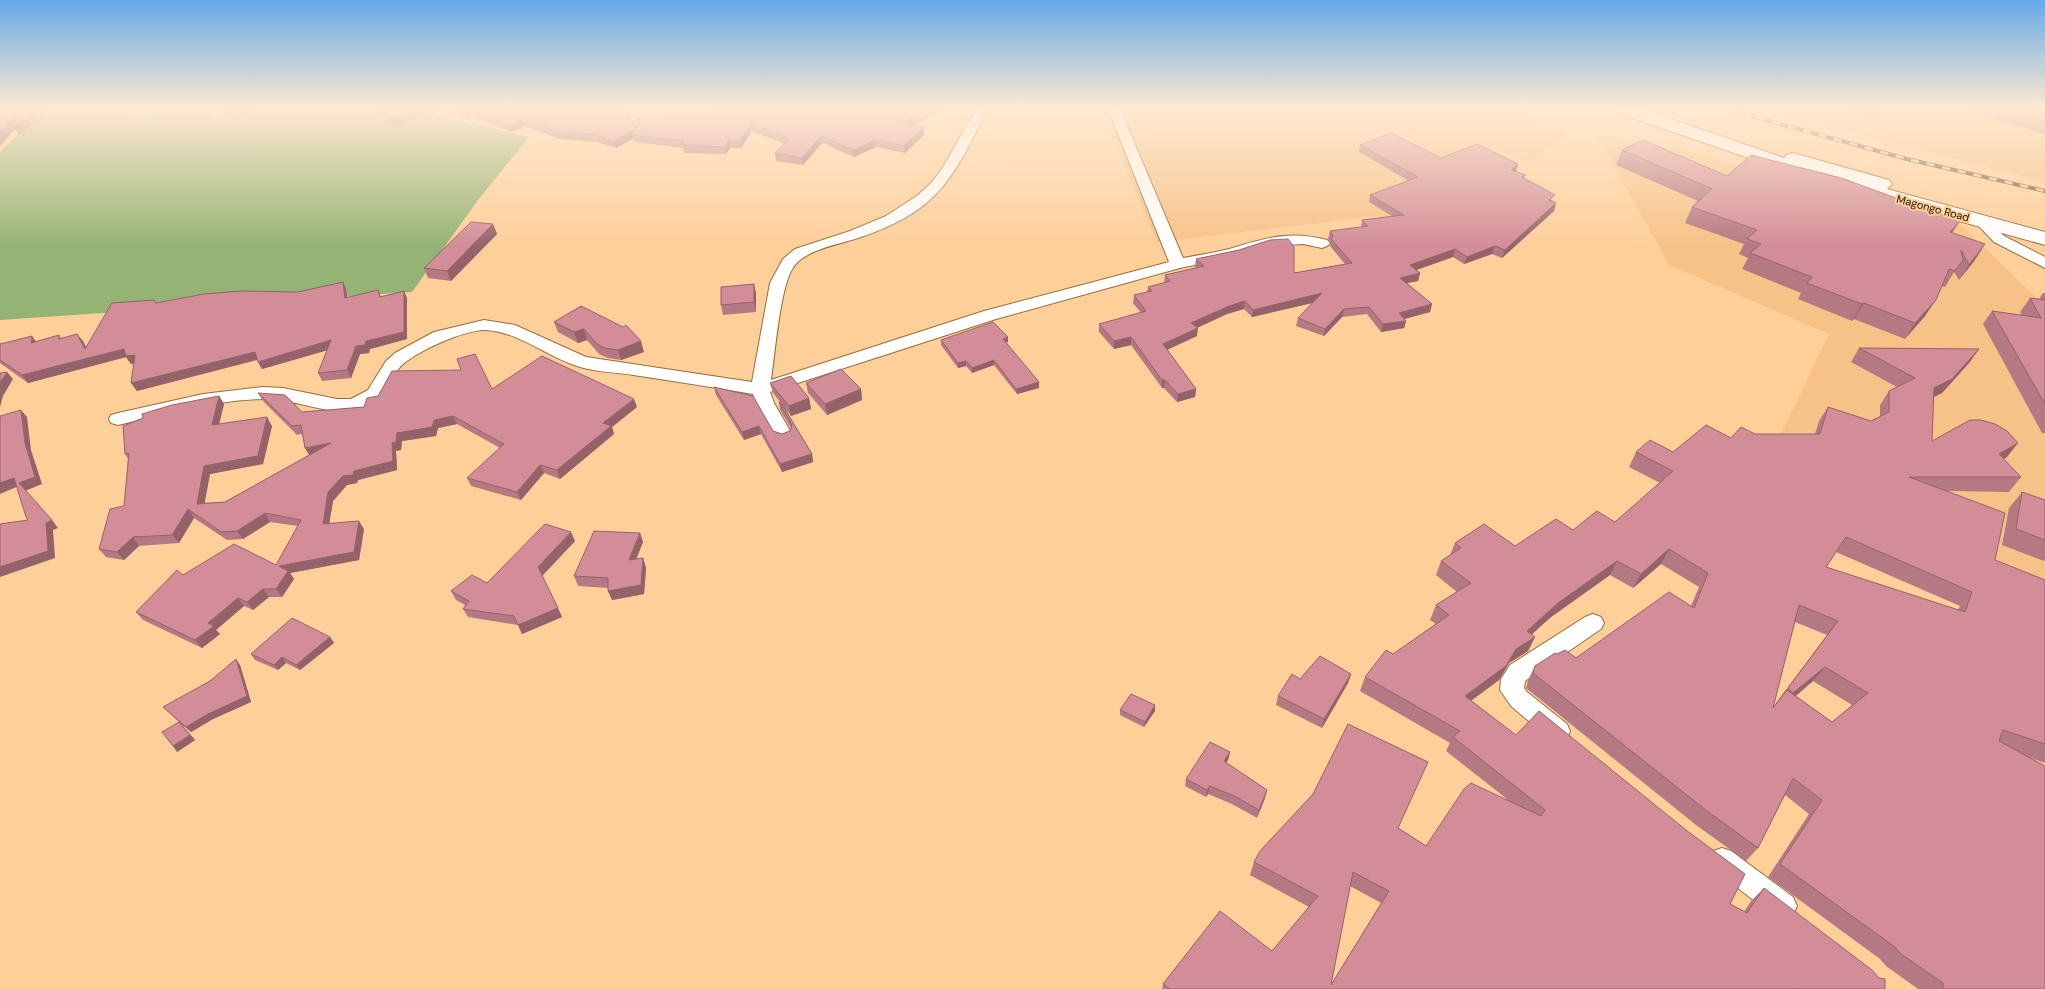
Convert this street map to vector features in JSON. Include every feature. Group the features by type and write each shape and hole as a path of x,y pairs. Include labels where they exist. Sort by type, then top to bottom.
{"main road":[{"name":"Magongo Road","path":"1758,155 1819,176 2045,239"},
{"name":"Magongo Road","path":"1776,155 2045,230"}],"street":[{"path":"783,434 765,403 760,389 778,283 789,259 800,252 889,220 916,204 936,186 956,155"},
{"path":"1133,155 1178,264"},
{"path":"1981,221 2008,245 2045,263"},
{"path":"118,420 203,400 263,393 283,394 337,405 357,404 375,394 392,365 401,357 440,336 484,325 509,329 582,362 760,389 990,315 1178,264 1231,253 1266,242 1304,239 1322,243"},
{"path":"1579,749 1519,699 1512,690 1513,679 1518,672 1592,623"},
{"path":"1702,845 1800,918"}],"shaded area":[{"path":"1120,155 1494,155 1414,236 1379,216 1157,242"},
{"path":"1510,155 1539,155 1528,163"},
{"path":"1608,155 1702,155 1961,225 2045,306 2045,595 1989,559 1851,459 1781,434 1829,334 1669,265"},
{"path":"1940,155 2045,155 2045,182"}],"green space":[{"path":"0,155 514,155 478,200 412,292 0,320"}],"building":[{"path":"787,155 804,155 802,158"},
{"path":"1378,155 1435,155 1441,158 1448,155 1500,155 1518,164 1511,170 1526,175 1522,177 1555,195 1549,200 1556,203 1505,250 1495,246 1467,257 1455,249 1410,265 1420,273 1400,278 1432,304 1399,313 1406,321 1383,324 1369,307 1344,309 1325,329 1298,318 1322,293 1253,310 1245,301 1191,323 1198,328 1163,344 1196,389 1178,394 1165,380 1162,380 1131,337 1114,341 1099,324 1146,311 1134,295 1152,291 1148,287 1170,281 1165,275 1204,266 1196,259 1239,250 1270,240 1288,239 1294,247 1294,273 1352,263 1331,239 1333,236 1330,231 1368,226 1362,220 1404,215 1370,195 1418,177"},
{"path":"1634,155 1678,155 1727,176 1752,155 1841,178 1960,221 1950,232 1985,244 1969,265 1961,250 1963,260 1955,271 1949,269 1936,300 1915,323 1807,283 1812,277 1750,253 1761,244 1747,239 1757,230 1692,207 1712,189"},
{"path":"471,222 493,224 447,271 424,268"},
{"path":"343,282 345,298 378,290 380,297 404,291 404,332 366,341 365,345 356,346 347,370 318,373 331,340 258,362 255,352 131,383 135,355 126,356 124,349 22,375 0,360 0,344 32,336 31,343 59,335 59,339 77,334 85,349 112,303 154,300 156,303 204,294 242,291 298,292"},
{"path":"754,284 754,302 721,305 721,287"},
{"path":"2030,298 2045,300 2045,404 1992,311 2041,318"},
{"path":"581,306 623,327 626,325 641,341 618,350 604,348 596,343 584,329 574,332 554,322"},
{"path":"993,322 1008,337 1003,339 1039,382 1016,389 994,360 972,368 966,361 958,363 941,340"},
{"path":"1859,348 1979,349 1952,379 1934,388 1932,441 1970,420 1981,420 1995,424 2007,431 2018,443 1999,454 2021,477 1909,477 2005,513 1995,560 2045,580 2045,744 2003,730 1999,741 2045,766 2045,989 1943,989 1943,983 1780,864 1822,800 1793,778 1758,848 1707,811 1533,673 1535,666 1555,653 1557,654 1565,650 1576,658 1669,592 1694,608 1708,573 1669,549 1641,574 1617,561 1558,603 1527,631 1535,637 1516,649 1506,666 1465,696 1516,735 1539,711 1686,830 1745,874 1730,904 1747,913 1764,888 1872,970 1879,978 1885,979 1885,989 1170,989 1163,984 1220,911 1272,951 1318,896 1254,862 1260,851 1313,794 1348,724 1428,762 1398,828 1426,846 1464,789 1471,783 1541,816 1545,810 1453,737 1460,731 1365,677 1386,650 1393,654 1449,615 1436,605 1471,583 1441,561 1461,548 1455,543 1484,524 1515,546 1556,519 1573,530 1597,511 1615,522 1673,471 1636,452 1650,440 1673,452 1706,425 1731,438 1741,427 1755,434 1820,434 1828,407 1871,421 1889,412 1889,391 1915,378","holes":["1846,537 1972,592 1965,612 1826,567","1799,605 1838,621 1788,688 1793,693 1825,667 1868,693 1832,722 1787,690 1773,708","1353,872 1389,891 1331,985"]},
{"path":"475,354 492,389 542,356 634,399 603,423 611,426 557,470 540,465 517,492 467,478 504,444 453,416 434,420 432,427 397,433 396,442 392,443 393,461 354,471 353,475 343,476 328,492 323,524 359,521 354,552 279,566 288,571 276,589 263,589 247,602 238,598 208,623 214,626 195,640 136,612 177,570 183,575 234,544 276,565 301,520 265,513 237,531 221,532 188,509 172,535 133,537 117,552 99,549 110,509 124,506 129,453 125,454 123,426 143,418 142,414 172,405 219,396 212,425 267,417 258,456 204,466 197,504 225,502 331,443 305,448 301,425 292,426 258,393 285,395 302,412 364,407 367,398 378,396 392,371 461,370 457,359"},
{"path":"841,369 861,389 825,404 806,383"},
{"path":"7,372 0,383 0,373"},
{"path":"791,376 809,398 789,406 770,383"},
{"path":"714,387 753,396 773,431 782,434 790,431 792,425 779,402 781,403 812,454 780,464 759,426 742,432"},
{"path":"21,410 25,443 35,477 19,483 52,520 46,523 48,551 0,567 0,524 28,520 14,478 0,483 0,416"},
{"path":"2022,492 2045,500 2045,540 2016,529"},
{"path":"545,524 571,532 538,567 558,608 518,625 514,616 463,609 469,601 451,591 472,575 487,583"},
{"path":"594,531 640,533 629,560 643,558 641,585 608,591 608,578 574,576"},
{"path":"292,618 330,637 296,665 282,657 274,665 251,654"},
{"path":"1320,656 1351,674 1324,719 1278,696 1292,674 1300,679"},
{"path":"236,659 247,696 208,714 186,727 163,707 210,681"},
{"path":"1131,694 1155,705 1145,722 1120,710"},
{"path":"179,722 190,735 173,746 162,732"},
{"path":"1210,742 1230,752 1224,761 1267,790 1259,810 1234,796 1210,786 1207,790 1186,779"}],"railway":[{"path":"1893,155 2045,191"}]}
